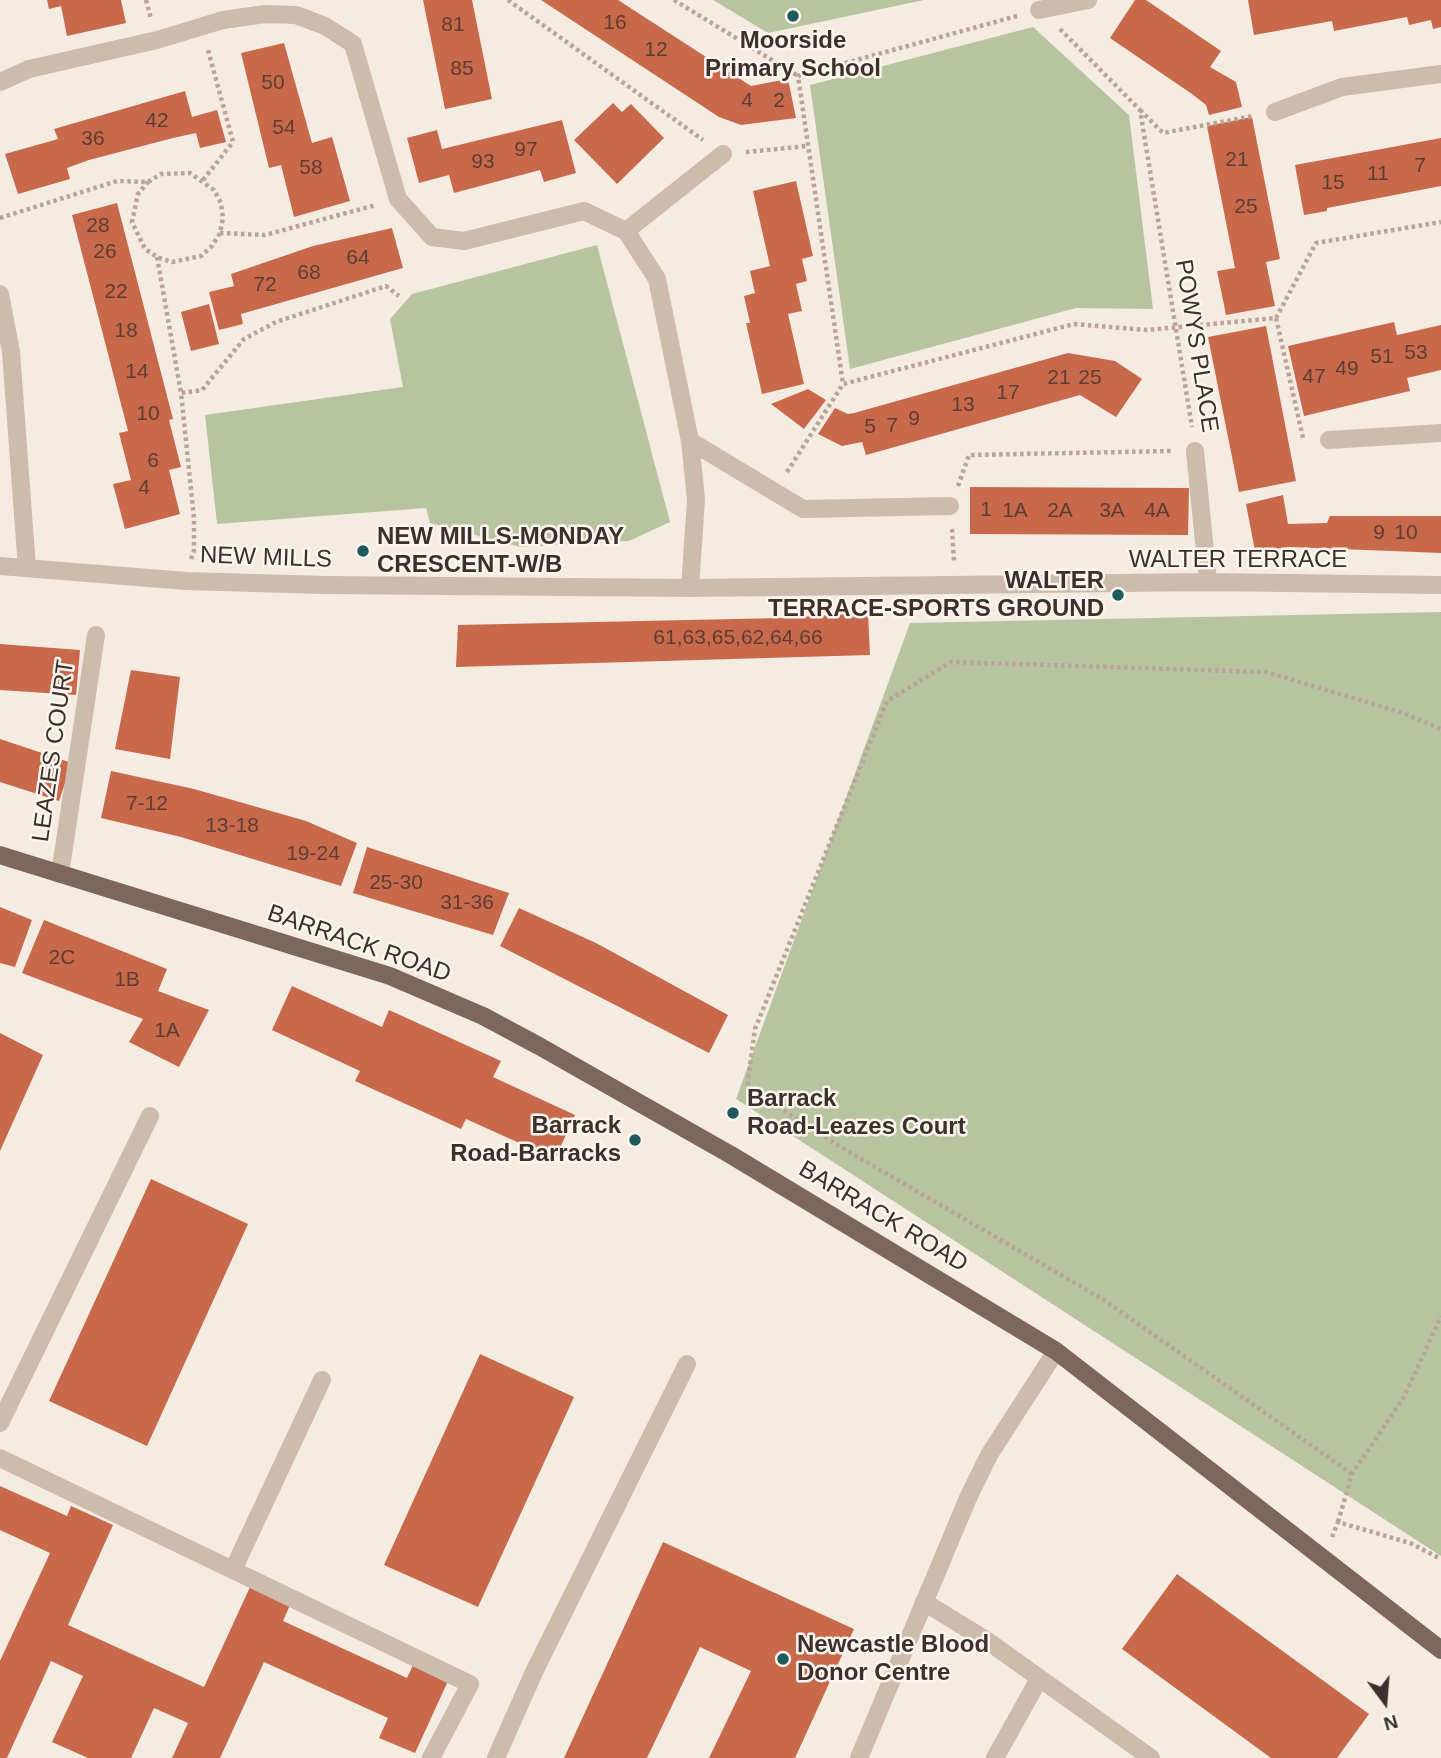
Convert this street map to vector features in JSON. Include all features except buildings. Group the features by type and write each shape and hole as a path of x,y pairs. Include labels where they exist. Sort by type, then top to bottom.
{"main road":[{"name":"BARRACK ROAD","path":"0,855 390,976 482,1016 732,1155 1056,1351 1441,1650"}],"street":[{"path":"1039,10 1088,0"},
{"path":"0,82 29,69 157,40 223,20 265,14 296,15 325,26 353,44 398,199 432,237 464,242 584,211 626,231 657,279 690,442 696,499 690,588"},
{"path":"1275,112 1342,88 1441,75"},
{"path":"626,231 723,154"},
{"path":"0,294 27,568"},
{"path":"1329,440 1441,433"},
{"path":"690,442 803,509 950,506"},
{"path":"1195,451 1209,582"},
{"name":"NEW MILLS","path":"0,566 186,581 657,588"},
{"name":"WALTER TERRACE","path":"657,588 955,587 1209,582 1441,585"},
{"name":"LEAZES COURT","path":"60,874 96,635"},
{"path":"0,1423 150,1116"},
{"path":"859,1758 989,1455 1056,1351"},
{"path":"496,1758 534,1672 687,1364"},
{"path":"233,1570 322,1380"},
{"path":"0,1458 470,1684 431,1758"},
{"path":"924,1602 989,1642 1151,1758"},
{"path":"995,1758 1039,1679"}],"path":[{"path":"508,0 723,154 808,146"},
{"path":"674,0 797,76 1039,10 1103,69 1163,133 1275,112"},
{"path":"202,26 233,142 203,180"},
{"path":"775,491 843,384 797,76"},
{"name":"POWYS PLACE","path":"950,506 969,455 1195,451 1140,110"},
{"path":"175,171 190,173 203,180 214,190 221,203 223,218 220,233 212,246 201,256 172,262 157,257 141,243 132,222 135,201 148,182 161,174 175,171"},
{"path":"0,218 117,181 148,182"},
{"path":"220,233 265,235 398,199"},
{"path":"1329,440 1304,444 1276,318 1316,243 1441,222"},
{"path":"157,257 181,393 194,518 194,551 186,581"},
{"path":"181,393 202,390 244,339 276,322 386,286 399,296"},
{"path":"843,384 1074,324 1147,330 1276,318"},
{"path":"950,506 955,587"},
{"path":"1352,1474 1104,1300 839,1146 747,1087 755,1029 848,792 887,701 951,662 1266,672 1403,713 1441,729"},
{"path":"1322,1560 1338,1522 1352,1474 1404,1397 1441,1316"},
{"path":"1338,1522 1410,1543 1441,1559"}],"green space":[{"name":"Moorside Primary School","path":"713,0 924,0 768,33"},
{"path":"1033,27 1129,115 1153,309 1076,308 850,369 810,85"},
{"path":"597,245 670,522 629,541 520,547 430,523 426,508 217,524 205,415 403,387 390,319 412,294"},
{"path":"1441,612 1441,1556 736,1099 910,623"}],"place":[{"name":"Moorside Primary School","path":"793,16"},
{"name":"NEW MILLS-MONDAY CRESCENT-W/B","path":"363,551"},
{"name":"WALTER TERRACE-SPORTS GROUND","path":"1118,595"},
{"name":"Barrack Road-Leazes Court","path":"733,1113"},
{"name":"Barrack Road-Barracks","path":"635,1140"},
{"name":"Newcastle Blood Donor Centre","path":"783,1659"}]}
